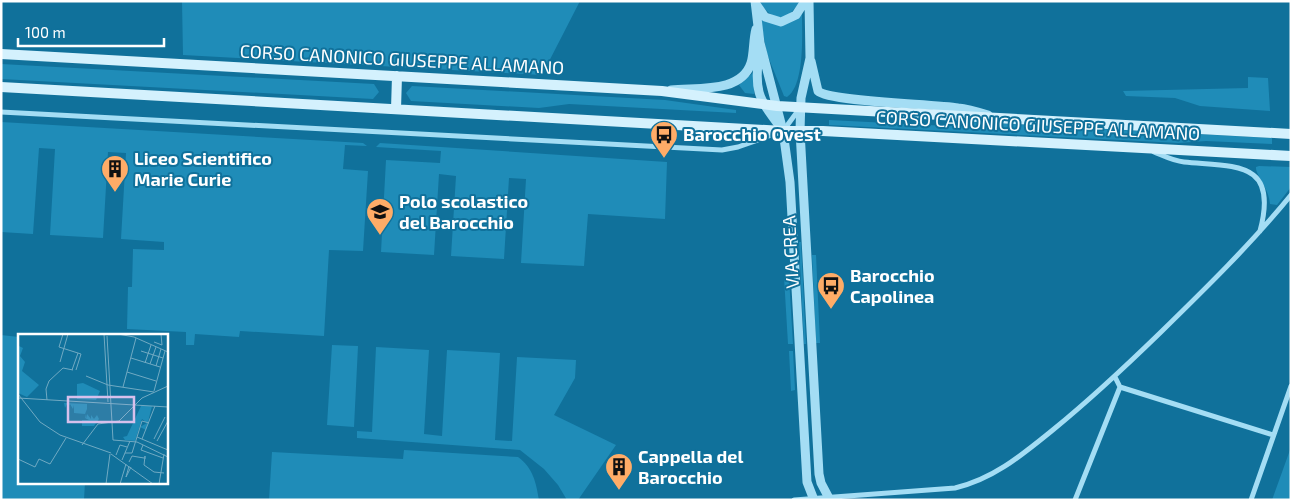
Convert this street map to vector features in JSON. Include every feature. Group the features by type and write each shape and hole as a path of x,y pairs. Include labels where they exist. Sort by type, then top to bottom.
{"main road":[{"name":"CORSO CANONICO GIUSEPPE ALLAMANO","path":"1,54 662,90 776,106 1291,134"},
{"path":"396,109 397,76"},
{"name":"CORSO CANONICO GIUSEPPE ALLAMANO","path":"1,87 783,131 1291,156"}],"street":[{"path":"755,2 770,20 781,22 796,15 807,1"},
{"name":"VIA CREA","path":"807,1 810,58 801,106 800,131 819,474 829,499"},
{"name":"VIA CREA","path":"755,2 760,43 783,131 790,182 807,482 814,499"},
{"path":"662,90 726,86 744,75 751,63 757,24"},
{"name":"VIA CREA","path":"760,43 757,93 783,131"},
{"path":"810,58 818,91 826,95 874,102 957,107 996,117"},
{"path":"783,131 801,106"},
{"name":"CORSO CANONICO GIUSEPPE ALLAMANO","path":"1,112 722,150 738,147 783,131"},
{"path":"1144,148 1174,160 1224,163 1248,171 1257,179 1265,195 1265,213 1259,233"},
{"path":"794,500 937,490 977,482 999,472 1025,453 1115,377 1259,233 1291,195"},
{"path":"1115,377 1120,387 1274,435"},
{"path":"1251,500 1291,386"},
{"path":"1075,500 1120,387"}],"shaded area":[{"path":"182,1 580,1 542,75 183,55"},
{"path":"759,1 800,1 790,13 780,17 769,13"},
{"path":"802,14 800,71 793,91 787,97 784,96 767,54 760,17 786,24"},
{"path":"1,64 374,84 379,92 373,99 1,79"},
{"path":"754,72 754,94 745,93 739,85"},
{"path":"1248,77 1268,78 1270,111 1200,106 1175,98 1126,96 1123,91 1248,88"},
{"path":"412,86 665,100 736,110 736,113 569,104 539,108 411,101 406,93"},
{"path":"829,120 948,126 971,122 1272,138 1272,144 1206,141 1178,143 829,125"},
{"path":"1,122 363,143 367,146 345,145 343,169 368,171 363,251 329,250 324,336 240,331 239,337 195,334 194,345 186,345 186,332 127,329 128,287 132,287 133,249 164,250 164,242 121,239 126,153 108,152 103,238 50,235 55,149 39,148 33,234 1,232"},
{"path":"380,143 667,162 665,219 588,214 584,266 521,263 526,179 509,178 504,259 451,256 456,176 439,174 434,255 381,252 386,160 440,163 441,151 376,147"},
{"path":"1256,167 1291,167 1291,187 1277,205 1270,204 1256,170"},
{"path":"799,242 801,242 806,344 804,344"},
{"path":"812,255 816,255 820,343 816,343"},
{"path":"784,277 789,277 793,344 788,344"},
{"path":"1,335 18,337 18,484 85,484 84,500 1,500"},
{"path":"332,345 358,346 354,427 327,425"},
{"path":"376,347 429,350 424,434 442,436 447,350 500,353 495,440 512,441 517,357 576,360 575,378 554,415 616,445 578,500 567,500 558,485 544,469 520,450 357,438 357,431 372,432"},
{"path":"789,351 793,351 795,390 791,391"},
{"path":"404,450 518,457 533,476 539,500 269,500 272,452 403,459"},
{"path":"1290,450 1291,500 1272,500"}],"place":[{"name":"Barocchio Ovest","path":"664,159"},
{"name":"Liceo Scientifico Marie Curie","path":"115,193"},
{"name":"Polo scolastico del Barocchio","path":"380,236"},
{"name":"Barocchio Capolinea","path":"831,310"},
{"name":"Cappella del Barocchio","path":"619,491"}]}
